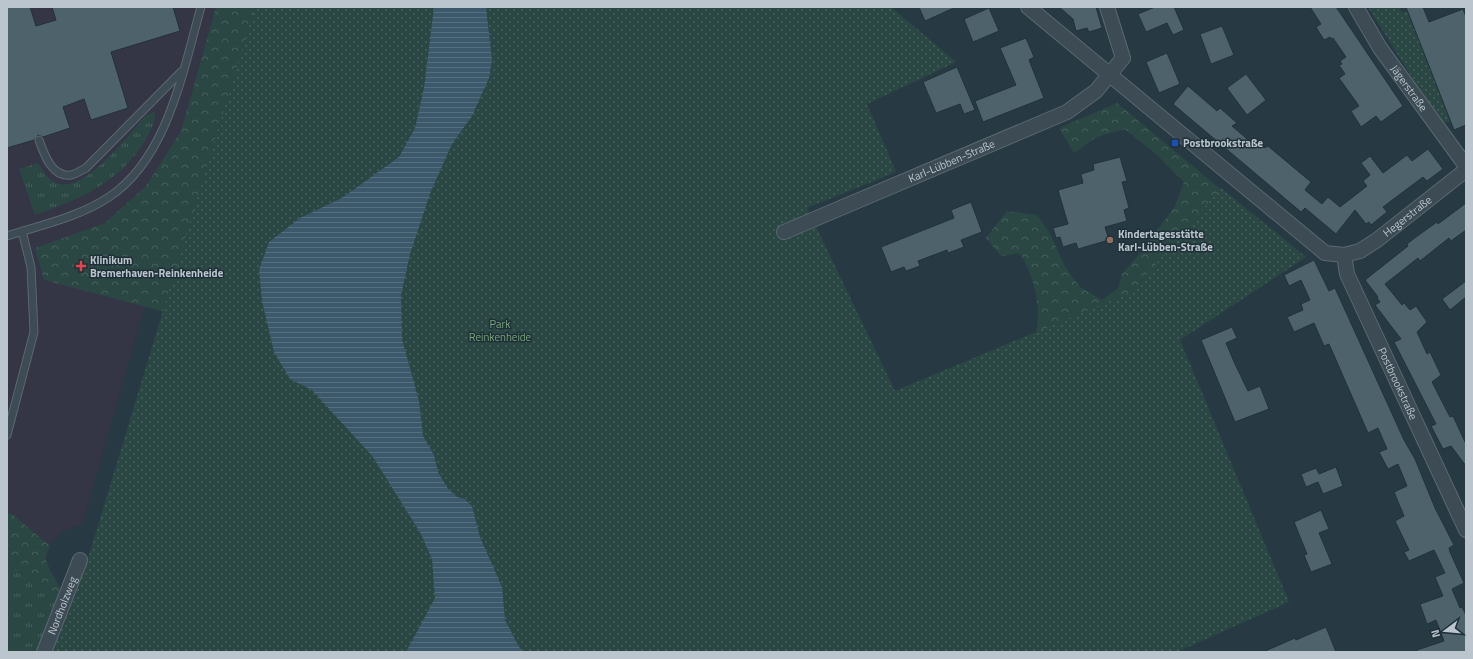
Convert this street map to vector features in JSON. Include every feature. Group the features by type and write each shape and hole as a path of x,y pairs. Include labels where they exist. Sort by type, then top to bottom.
{"street":[{"path":"1028,7 1319,249 1325,253 1344,255"},
{"name":"Karl-Lübben-Straße","path":"784,232 1067,112 1096,91 1124,58 1107,7"},
{"name":"Jägerstraße","path":"1356,7 1380,48 1466,166"},
{"name":"Hegerstraße","path":"1344,255 1360,251 1377,240 1466,170"},
{"name":"Postbrookstraße","path":"1344,255 1347,274 1466,530"},
{"name":"Nordholzweg","path":"44,652 80,560"}],"lane":[{"path":"7,236 77,213 109,197 132,177 152,152 166,124 202,7"},
{"path":"39,140 47,162 59,172 71,175 86,168 183,70"},
{"path":"7,435 34,332 31,267 22,231"}],"shaded area":[{"name":"Klinikum Bremerhaven-Reinkenheide","path":"7,7 230,7 82,525 60,532 50,546 46,557 50,571 59,584 7,565"},
{"path":"434,7 486,7 492,60 489,78 472,116 452,144 431,191 410,254 401,295 402,339 419,401 423,436 434,455 438,472 448,489 457,497 465,499 472,506 480,537 502,587 505,620 519,647 524,652 406,652 435,598 432,559 421,534 373,457 312,390 290,379 274,352 262,301 259,270 269,242 300,218 342,198 399,157 415,128 424,88"}],"green space":[{"path":"216,7 330,7 184,317 44,280 35,248 105,223 146,186 181,131"},
{"name":"Park Reinkenheide","path":"255,7 891,7 956,62 867,104 896,172 807,208 895,391 1132,292 1221,188 1306,257 1180,340 1289,602 1177,652 50,652 87,562"},
{"path":"1368,7 1399,7 1402,13 1407,11 1450,121 1441,124"},
{"path":"1117,103 1301,256 1024,358 1034,339 1038,322 1036,292 1033,282 1021,255 1018,253 1001,256 986,238 1007,211 1037,215 1050,234 1065,267 1080,287 1102,300 1118,288 1122,274 1138,256 1175,206 1184,182 1156,154 1125,129 1096,137 1074,153 1059,128"},
{"path":"155,112 154,123 151,131 135,155 123,168 97,188 83,196 35,215 19,169 38,163 47,176 54,182 65,184 78,181 91,173 104,161 146,115"},
{"path":"7,513 12,514 50,546 46,556 47,562 51,573 66,599 7,565"},
{"path":"7,565 66,599 41,652 7,652"}],"building":[{"path":"7,7 30,7 36,26 56,20 52,7 173,7 180,31 111,52 128,108 91,120 84,99 63,107 70,128 43,137 38,135 34,140 7,148"},
{"path":"919,7 956,7 925,21"},
{"path":"1059,7 1096,7 1102,28 1089,32 1087,28 1076,31 1073,19"},
{"path":"1155,7 1174,7 1184,30 1173,35 1167,23 1146,32 1138,14"},
{"path":"1310,7 1336,7 1403,106 1381,122 1376,116 1361,127 1351,111 1359,106 1339,78 1345,74 1339,65 1342,64 1340,61 1346,57 1333,38 1331,39 1330,37 1324,40 1316,27 1321,24"},
{"path":"1406,7 1423,7 1429,22 1463,9 1466,17 1466,125 1454,130"},
{"path":"989,8 999,31 973,42 964,19"},
{"path":"1222,26 1234,55 1211,64 1200,34"},
{"path":"1026,38 1034,57 1029,60 1044,98 983,122 975,101 1016,85 1000,48"},
{"path":"1167,53 1180,84 1159,93 1146,62"},
{"path":"957,67 975,110 964,114 960,104 936,113 923,82"},
{"path":"1246,74 1266,100 1247,115 1227,88"},
{"path":"1188,86 1217,111 1220,108 1237,123 1232,126 1254,145 1257,142 1265,148 1268,146 1311,182 1305,190 1322,204 1328,197 1340,207 1367,186 1363,181 1370,175 1361,163 1370,156 1383,173 1407,155 1412,161 1428,149 1443,169 1427,181 1423,177 1383,207 1387,212 1371,225 1369,222 1366,224 1355,210 1336,234 1305,208 1301,212 1173,104"},
{"path":"1120,157 1127,181 1122,182 1129,208 1124,210 1127,221 1105,227 1109,240 1078,249 1076,243 1063,247 1060,237 1056,238 1053,228 1068,224 1058,190 1083,183 1081,174 1094,170 1093,164"},
{"path":"971,202 982,232 961,240 964,247 948,253 947,250 918,261 920,266 906,271 904,267 891,272 881,247 954,218 951,210"},
{"path":"1466,203 1466,230 1451,241 1449,238 1420,261 1418,258 1385,284 1402,305 1404,303 1410,310 1416,306 1427,322 1417,332 1427,354 1430,352 1441,375 1432,382 1450,417 1453,416 1466,444 1466,466 1451,446 1443,449 1431,426 1436,424 1394,342 1401,339 1375,305 1380,302 1377,298 1378,297 1365,280 1408,246 1407,244 1416,237 1437,222 1438,224"},
{"path":"1314,260 1329,291 1335,288 1404,440 1415,459 1435,508 1454,545 1449,548 1450,552 1464,583 1452,589 1460,608 1462,607 1466,615 1466,652 1418,652 1417,650 1444,641 1436,620 1427,624 1420,604 1443,596 1435,577 1445,573 1434,550 1409,561 1404,552 1409,550 1395,521 1404,516 1394,492 1407,486 1398,464 1388,469 1379,452 1387,449 1378,428 1368,433 1329,344 1324,346 1314,323 1294,332 1287,317 1303,310 1301,304 1310,300 1301,280 1289,286 1284,275"},
{"path":"1466,281 1466,297 1450,310 1442,299"},
{"path":"1232,327 1237,338 1226,343 1235,364 1248,391 1260,386 1269,409 1235,422 1201,340"},
{"path":"1336,467 1343,486 1323,494 1318,482 1306,487 1301,474 1316,468 1319,474"},
{"path":"1321,510 1329,529 1319,533 1332,564 1311,572 1304,555 1307,554 1294,522"},
{"path":"1326,627 1336,652 1263,652 1295,638 1296,640"}],"place":[{"name":"Postbrookstraße","path":"1175,143"},
{"name":"Kindertagesstätte Karl-Lübben-Straße","path":"1110,240"},
{"name":"Klinikum Bremerhaven-Reinkenheide","path":"81,266"}]}
